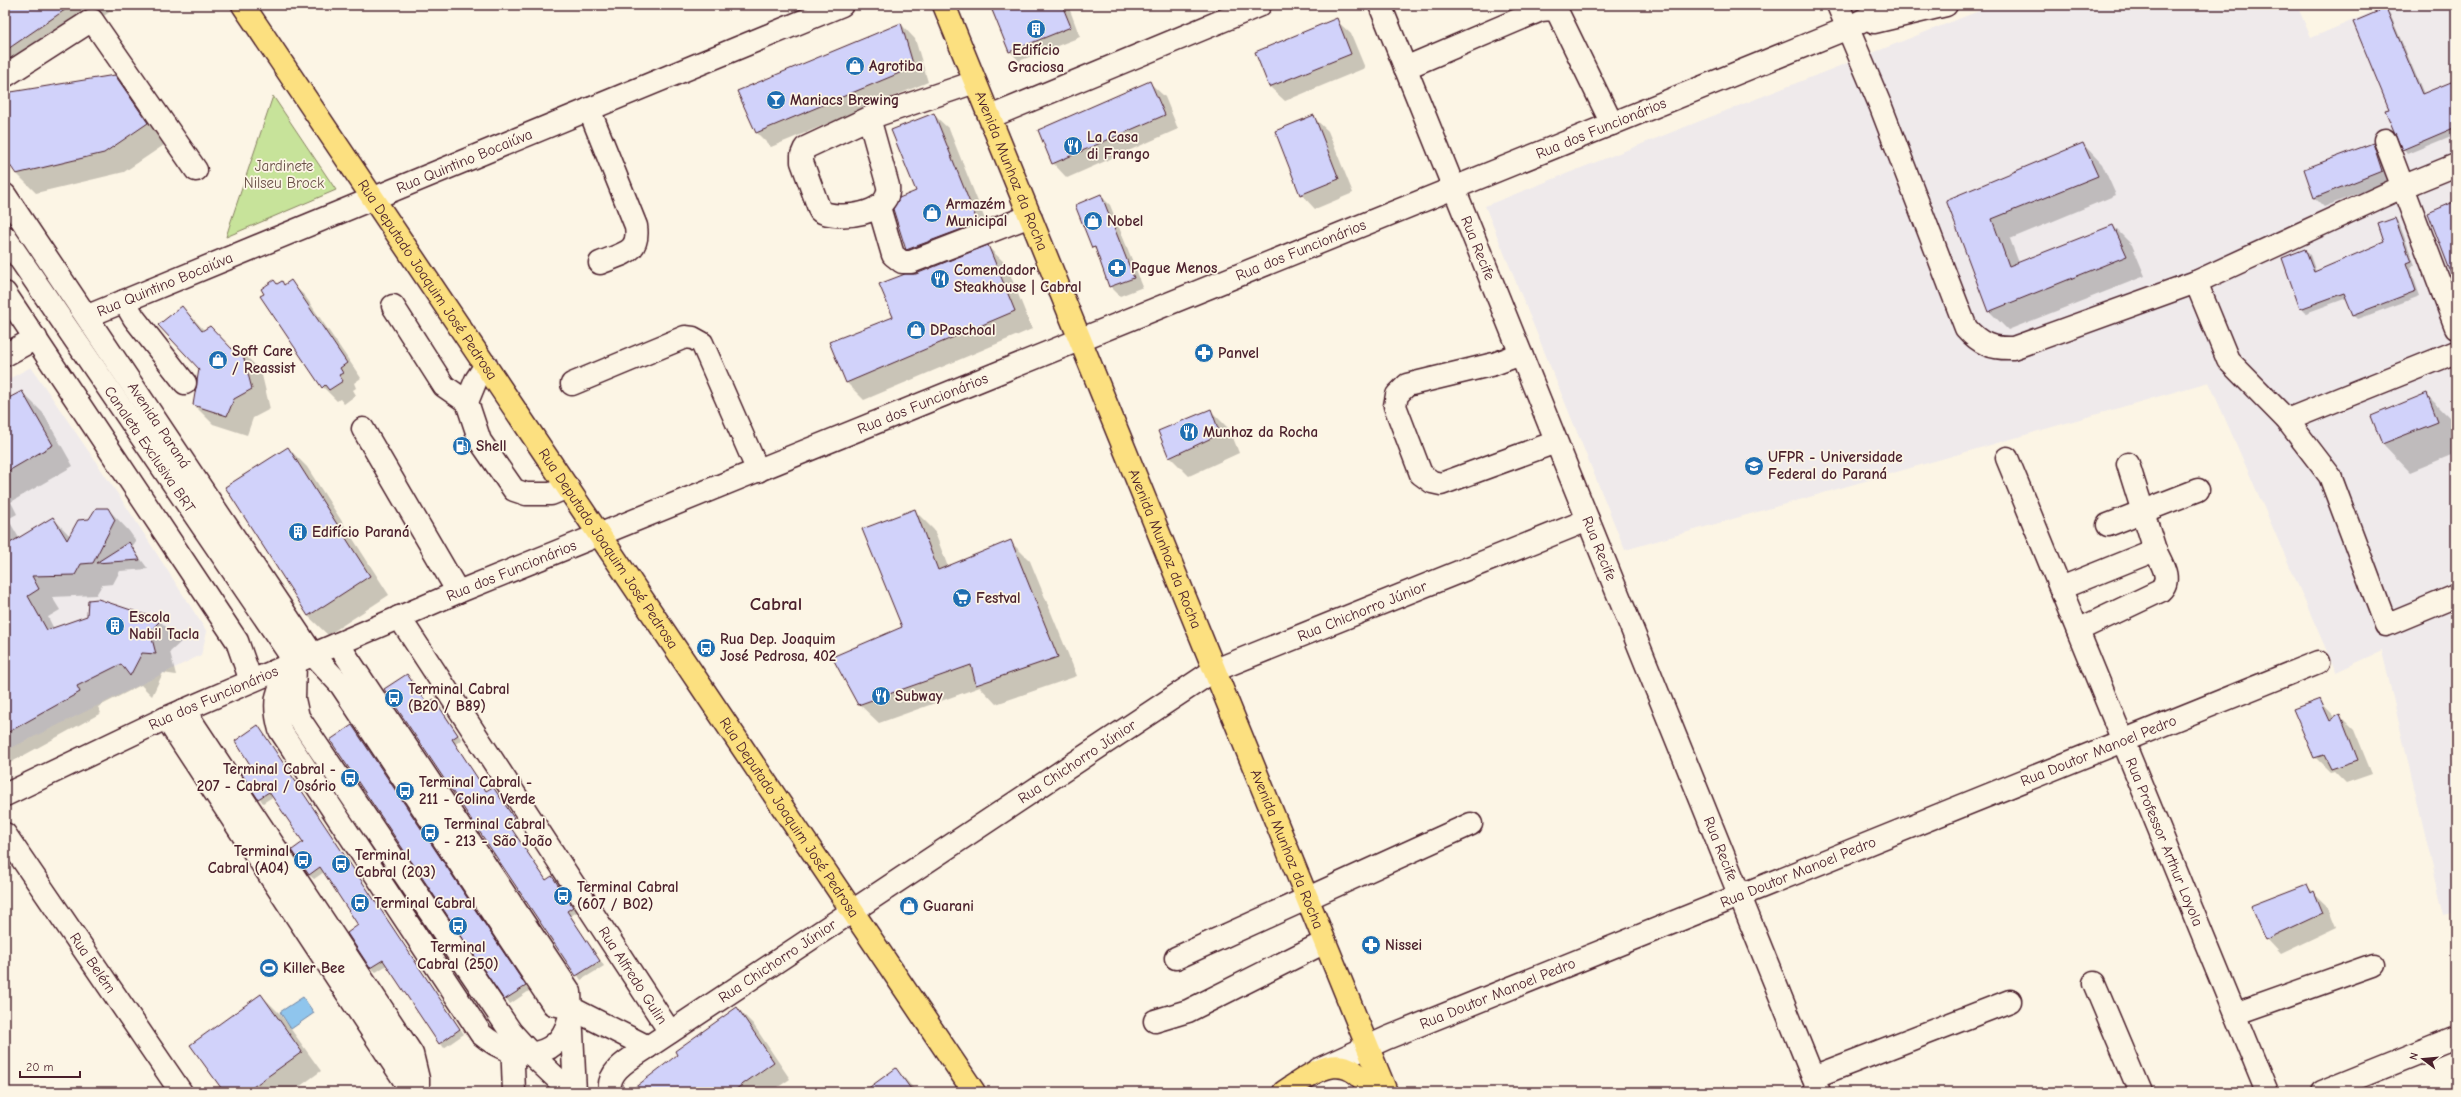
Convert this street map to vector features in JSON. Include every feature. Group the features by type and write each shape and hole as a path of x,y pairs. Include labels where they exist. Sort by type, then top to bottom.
{"main road":[{"name":"Rua Deputado Joaquim José Pedrosa","path":"243,5 601,535 974,1092"},
{"name":"Avenida Munhoz da Rocha","path":"944,5 1386,1092"},
{"path":"1319,1069 1338,1065 1348,1067 1361,1076 1372,1092"},
{"name":"Rua Doutor Manoel Pedro","path":"1284,1092 1319,1069"}],"street":[{"name":"Rua Quintino Bocaiúva","path":"88,316 842,5"},
{"name":"Rua Recife","path":"1380,5 1816,1085"},
{"path":"1838,5 1881,107 1966,328 1974,337 1986,345 1998,348 2012,348 2196,282 2402,187 2456,165"},
{"name":"Rua dos Funcionários","path":"5,795 175,714 458,592 1848,28 1892,5"},
{"name":"Rua dos Funcionários","path":"1848,28 1946,5"},
{"path":"990,117 1255,6"},
{"path":"1405,68 1542,10 1551,9 1558,13 1596,86 1612,124"},
{"path":"5,76 92,20 196,170"},
{"path":"869,118 889,192 887,198 879,207 839,217 829,216 820,210 802,162 802,155 805,148 869,118 975,82"},
{"path":"589,109 636,226 638,239 633,248 600,263"},
{"path":"2384,140 2456,326"},
{"name":"Avenida Paraná","path":"5,194 88,316 304,659"},
{"path":"879,207 894,255 902,262 911,262 1030,216"},
{"name":"Canaleta Exclusiva BRT","path":"5,237 304,659"},
{"path":"2196,282 2228,360 2248,383 2287,420 2330,476 2386,624 2456,596"},
{"path":"5,293 238,641 252,681"},
{"path":"124,301 134,318 185,383"},
{"path":"393,306 444,386 467,402 480,441 514,490 526,494 551,494 568,488"},
{"path":"572,384 685,337 693,338 702,343 758,471"},
{"path":"5,355 36,338"},
{"path":"2287,420 2456,352"},
{"path":"1521,354 1494,364 1407,385 1397,395 1395,406 1421,474 1432,482 1441,484 1556,442"},
{"path":"467,402 476,380 486,365"},
{"path":"363,429 458,592"},
{"name":"Rua Professor Arthur Loyola","path":"2007,458 2267,1092"},
{"path":"2078,630 2160,591 2166,586 2167,578 2155,550 2142,512 2128,464"},
{"path":"2108,525 2198,490"},
{"name":"Rua Chichorro Júnior","path":"610,1086 618,1069 670,1032 1214,670 1588,520"},
{"path":"2061,588 2155,550"},
{"name":"Rua Alfredo Gulin","path":"399,617 670,1032"},
{"path":"338,644 564,1001 570,1020 564,1032 555,1043 544,1050 522,1054"},
{"path":"304,659 341,685 564,1001 648,1048"},
{"path":"304,659 294,699 298,717 511,1032 522,1054 514,1092"},
{"path":"304,659 278,689 274,709 280,730 287,743 481,1034 493,1044 522,1054 572,1092"},
{"name":"Rua Doutor Manoel Pedro","path":"1319,1069 1368,1046 2318,662"},
{"path":"175,714 412,1092"},
{"path":"175,714 412,1054 418,1079 418,1092"},
{"path":"1176,958 1307,897 1471,824"},
{"name":"Rua Belém","path":"5,834 181,1092"},
{"path":"1155,1021 1188,1011 1326,942"},
{"path":"2235,1014 2373,964"},
{"path":"2094,983 2140,1092"},
{"path":"564,1001 575,1092"},
{"path":"1816,1085 2010,1001"},
{"path":"2322,1092 2456,1038"}],"shaded area":[{"name":"UFPR - Universidade Federal do Paraná","path":"1994,5 2297,5 2311,38 2389,5 2456,5 2456,912 2444,915 2382,651 2336,672 2209,382 1625,550 1485,206"},
{"path":"31,367 128,509 207,632 201,655 5,751 5,381"}],"green space":[{"name":"Jardinete Nilseu Brock","path":"273,96 336,190 226,237 231,221"}],"water":[{"path":"303,997 314,1013 291,1029 280,1012"}],"building":[{"path":"5,5 72,5 5,51"},
{"name":"Edifício Graciosa","path":"990,5 1062,5 1071,27 1009,52"},
{"path":"2386,8 2422,94 2456,80 2456,127 2402,150 2385,110 2389,109 2353,22"},
{"path":"1337,18 1351,54 1269,87 1255,52"},
{"name":"Agrotiba","path":"901,23 914,67 756,133 737,91"},
{"path":"115,75 148,123 104,153 16,174 5,158 5,93"},
{"path":"1150,81 1165,115 1052,164 1038,130"},
{"path":"934,113 978,223 906,250 893,209 899,198 916,191 891,130"},
{"path":"1314,115 1339,179 1300,195 1275,131"},
{"path":"2083,143 2098,176 1992,219 2009,266 2113,225 2127,256 1988,312 1946,200"},
{"path":"2373,143 2382,171 2314,198 2304,169"},
{"path":"1101,194 1134,278 1109,287 1095,247 1092,248 1075,205"},
{"path":"2456,201 2456,282 2455,283 2428,213"},
{"path":"2395,218 2411,261 2406,263 2416,291 2353,315 2344,293 2300,309 2282,258 2305,249 2314,272 2384,242 2378,224"},
{"name":"DPaschoal","path":"988,245 1015,311 846,383 829,342 893,317 879,284 905,274 916,274"},
{"path":"274,280 277,284 282,281 284,285 291,280 347,363 340,368 343,373 339,375 343,381 329,390 325,385 322,388 260,296 264,294 261,289"},
{"name":"Soft Care / Reassist","path":"182,306 202,331 210,326 232,349 242,351 252,389 234,399 227,416 193,405 199,369 158,325"},
{"path":"22,391 53,445 5,473 5,400"},
{"path":"2427,393 2438,422 2382,444 2371,416"},
{"name":"Munhoz da Rocha","path":"1211,409 1220,434 1169,458 1158,431"},
{"name":"Edifício Paraná","path":"288,447 370,576 308,616 225,487"},
{"path":"96,508 108,508 115,520 93,563 81,564 75,575 32,576 39,589 28,596 47,630 87,616 88,600 98,599 161,620 150,631 156,654 142,653 130,676 121,664 77,686 80,692 5,734 5,546 53,517 67,540 78,520 89,519"},
{"name":"Festval","path":"915,509 938,570 1011,540 1058,657 976,685 971,665 858,705 832,657 902,627 862,529"},
{"path":"129,542 140,560 96,563"},
{"name":"Terminal Cabral","path":"407,674 427,703 434,699 458,735 452,739 486,791 493,787 514,818 507,822 546,880 552,876 573,907 567,911 600,961 576,976 384,689"},
{"path":"2320,699 2330,721 2340,714 2358,760 2331,769 2324,755 2314,758 2293,709"},
{"name":"Terminal Cabral","path":"258,725 460,1029 439,1044 383,960 370,968 347,933 358,925 320,867 309,875 292,850 303,842 269,792 258,799 241,773 251,766 235,741"},
{"name":"Terminal Cabral","path":"352,725 526,986 504,1000 330,740"},
{"path":"2307,884 2311,893 2314,891 2323,913 2265,940 2250,906"},
{"path":"261,994 302,1052 246,1092 224,1092 190,1045"},
{"path":"737,1007 774,1062 732,1092 629,1092 677,1055 675,1051"},
{"path":"896,1068 913,1092 863,1092"}],"place":[{"name":"Edifício Graciosa","path":"1036,29"},
{"name":"Agrotiba","path":"855,66"},
{"name":"Maniacs Brewing","path":"776,100"},
{"name":"La Casa di Frango","path":"1073,146"},
{"name":"Armazém Municipal","path":"932,213"},
{"name":"Nobel","path":"1093,221"},
{"name":"Pague Menos","path":"1117,268"},
{"name":"Comendador Steakhouse | Cabral","path":"940,279"},
{"name":"DPaschoal","path":"916,330"},
{"name":"Panvel","path":"1204,353"},
{"name":"Soft Care / Reassist","path":"218,360"},
{"name":"Munhoz da Rocha","path":"1189,432"},
{"name":"Shell","path":"462,446"},
{"name":"UFPR - Universidade Federal do Paraná","path":"1754,466"},
{"name":"Edifício Paraná","path":"298,532"},
{"name":"Festval","path":"962,598"},
{"name":"Escola Nabil Tacla","path":"115,626"},
{"name":"Rua Dep. Joaquim José Pedrosa, 402","path":"706,648"},
{"name":"Subway","path":"881,696"},
{"name":"Terminal Cabral (B20 / B89)","path":"394,698"},
{"name":"Terminal Cabral - 207 - Cabral / Osório","path":"350,778"},
{"name":"Terminal Cabral - 211 - Colina Verde","path":"405,791"},
{"name":"Terminal Cabral - 213 - São João","path":"430,833"},
{"name":"Terminal Cabral (A04)","path":"303,860"},
{"name":"Terminal Cabral (203)","path":"341,864"},
{"name":"Terminal Cabral (607 / B02)","path":"563,896"},
{"name":"Terminal Cabral","path":"360,903"},
{"name":"Guarani","path":"909,906"},
{"name":"Terminal Cabral (250)","path":"458,926"},
{"name":"Nissei","path":"1371,945"},
{"name":"Killer Bee","path":"269,968"}],"district":[{"name":"Cabral","path":"776,603"}]}
